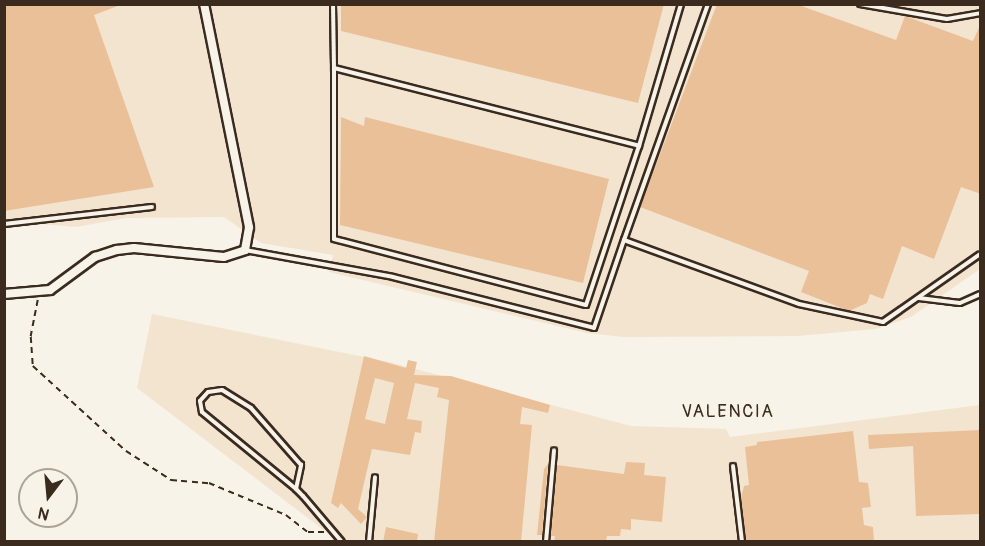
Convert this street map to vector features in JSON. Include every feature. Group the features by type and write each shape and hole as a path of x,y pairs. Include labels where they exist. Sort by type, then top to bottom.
{"street":[{"path":"4,294 42,292 95,257 117,250 134,248 224,257 245,250 249,227 204,4"}],"lane":[{"path":"333,4 334,239 586,304 639,146 681,4"},
{"path":"245,250 393,277 594,328 708,4"},
{"path":"860,4 947,19 981,13"},
{"path":"334,68 639,146"},
{"path":"4,224 152,207"},
{"path":"624,240 799,304 883,322 981,254"},
{"path":"918,298 960,303 981,294"},
{"path":"296,489 301,465 251,408 222,390 208,392 200,401 202,412 296,489 334,527 342,542"},
{"path":"546,542 554,450"},
{"path":"733,466 742,542"},
{"path":"369,542 375,477"}],"path":[{"path":"42,292 31,337 33,366 126,451 171,480 209,483 286,515 308,532 326,532"}],"shaded area":[{"path":"4,5 980,5 980,269 911,317 876,329 797,336 624,337 587,333 329,272 333,255 261,243 224,217 126,218 76,227 5,221"},
{"path":"152,314 389,362 631,426 726,429 730,437 980,405 980,541 338,541 137,388"}],"building":[{"path":"4,4 123,4 94,15 154,187 4,211"},
{"path":"341,4 664,4 638,103 341,31"},
{"path":"717,4 796,4 896,40 905,16 973,41 981,23 981,194 961,187 934,259 902,246 883,299 870,294 867,303 849,311 801,292 809,271 640,207"},
{"path":"341,117 364,126 365,117 609,179 583,283 340,225"},
{"path":"364,356 406,368 408,360 417,362 414,375 451,376 550,405 548,413 522,407 520,424 532,425 521,542 434,542 449,400 437,397 439,388 415,383 407,419 422,421 421,433 415,432 410,455 372,449 358,509 367,517 361,524 341,503 338,508 331,503","holes":["375,378 394,383 385,424 365,419"]},
{"path":"981,430 981,514 916,516 913,446 869,449 868,435"},
{"path":"853,431 859,482 868,483 871,507 862,508 864,525 873,527 874,542 746,542 741,498 744,486 749,485 745,447 757,445 757,442"},
{"path":"626,462 645,463 644,475 666,477 662,522 631,519 631,530 621,529 620,536 607,536 606,542 554,542 555,536 551,536 557,465 624,474"},
{"path":"548,464 542,535 537,535 544,469"},
{"path":"386,527 418,534 417,542 383,542"}],"district":[{"name":"VALENCIA","path":"728,412"}]}
